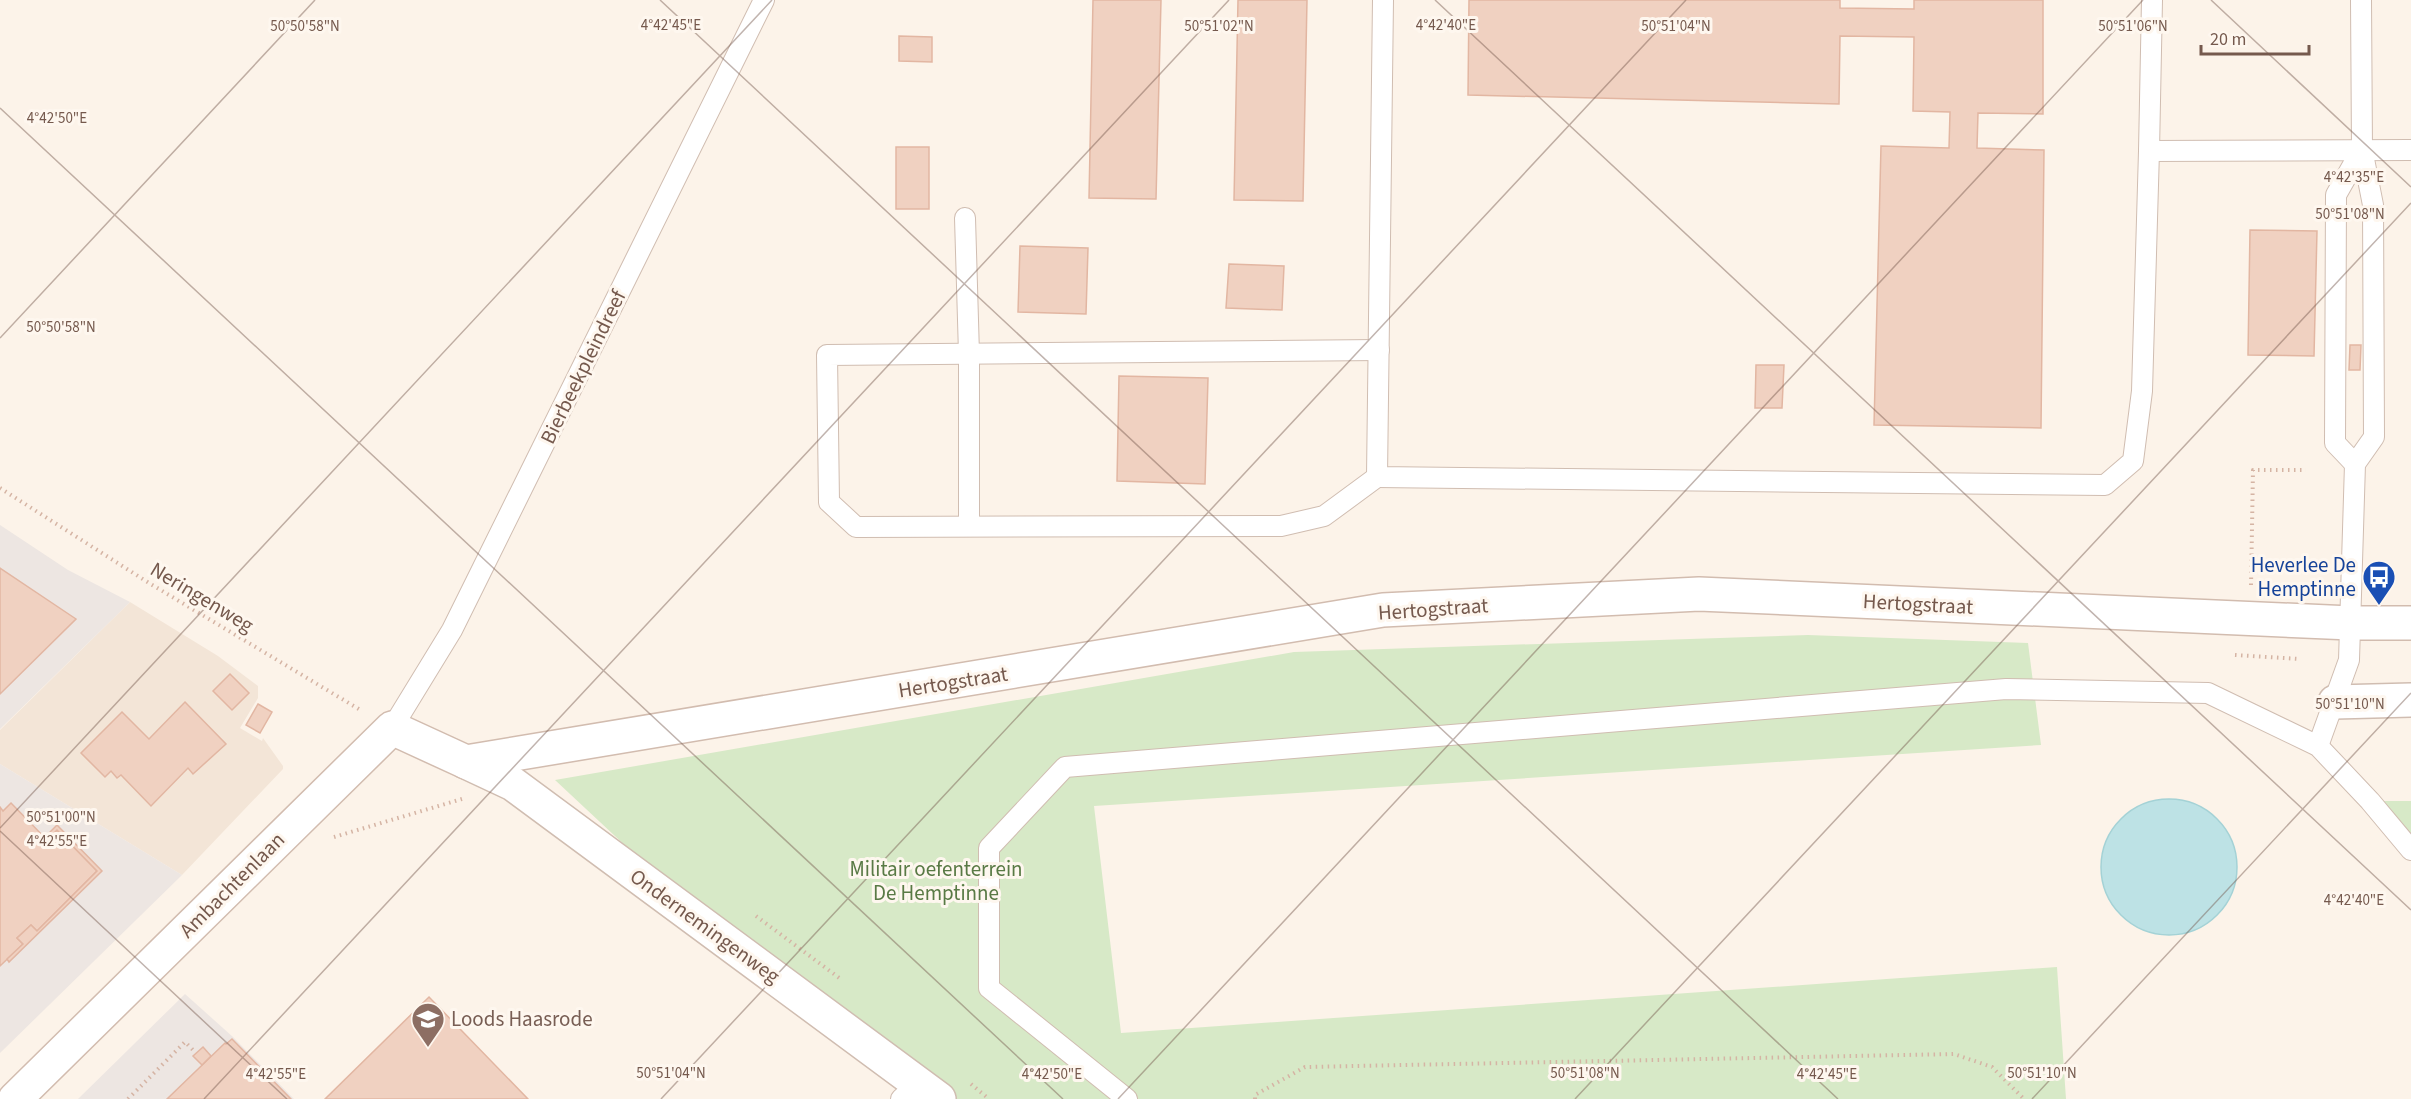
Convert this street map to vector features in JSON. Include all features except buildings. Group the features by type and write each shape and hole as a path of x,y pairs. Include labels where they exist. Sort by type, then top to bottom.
{"street":[{"name":"Hertogstraat","path":"466,762 1383,610 1699,594 2351,623 2411,622"},
{"path":"2335,702 2411,700"},
{"path":"392,728 466,762"},
{"name":"Ambachtenlaan","path":"15,1099 392,728"},
{"name":"Ondernemingenweg","path":"466,762 513,784 920,1094"}],"lane":[{"name":"Bierbeekpleindreef","path":"392,728 452,630 764,0"},
{"path":"1377,477 1383,0"},
{"path":"1379,350 828,355 829,502 856,527 1281,526 1324,516 1377,477 2105,485 2133,461 2142,391 2152,0"},
{"path":"2318,746 2349,660 2355,464 2374,437 2373,205 2362,149 2361,0"},
{"path":"2355,464 2336,443 2336,195 2362,149"},
{"path":"2149,151 2411,150"},
{"path":"965,218 969,354 969,526"},
{"path":"1127,1099 989,988 989,848 1065,767 2006,689 2208,693 2318,746 2370,801 2411,850"}],"path":[{"path":"2248,657 2253,470 2306,470"},
{"name":"Neringenweg","path":"0,488 149,583 392,728"},
{"path":"2230,655 2349,660"},
{"path":"323,840 513,784"},
{"path":"128,1099 185,1042 193,1050"},
{"path":"1254,1099 1255,1095 1305,1067 1954,1054 1992,1067 2024,1099"}],"shaded area":[{"path":"0,525 68,570 130,602 0,729"},
{"path":"130,602 218,656 258,686 258,698 240,728 262,741 263,738 283,766 283,769 182,875 0,764 0,730"},
{"path":"0,764 182,875 0,1053"},
{"path":"185,994 233,1037 294,1099 78,1099"}],"green space":[{"name":"Militair oefenterrein De Hemptinne","path":"1808,635 2028,643 2041,745 1094,806 1121,1033 2057,967 2066,1099 943,1099 720,917 646,865 555,780 1294,652"},
{"path":"2370,801 2411,801 2411,850"}],"water":[{"path":"2169,799 2195,805 2217,819 2231,841 2237,867 2231,893 2217,915 2195,929 2169,935 2143,929 2121,915 2107,893 2101,867 2107,841 2121,819 2143,805"}],"place":[{"name":"Heverlee De Hemptinne","path":"2379,606"},
{"name":"Loods Haasrode","path":"428,1048"}]}
